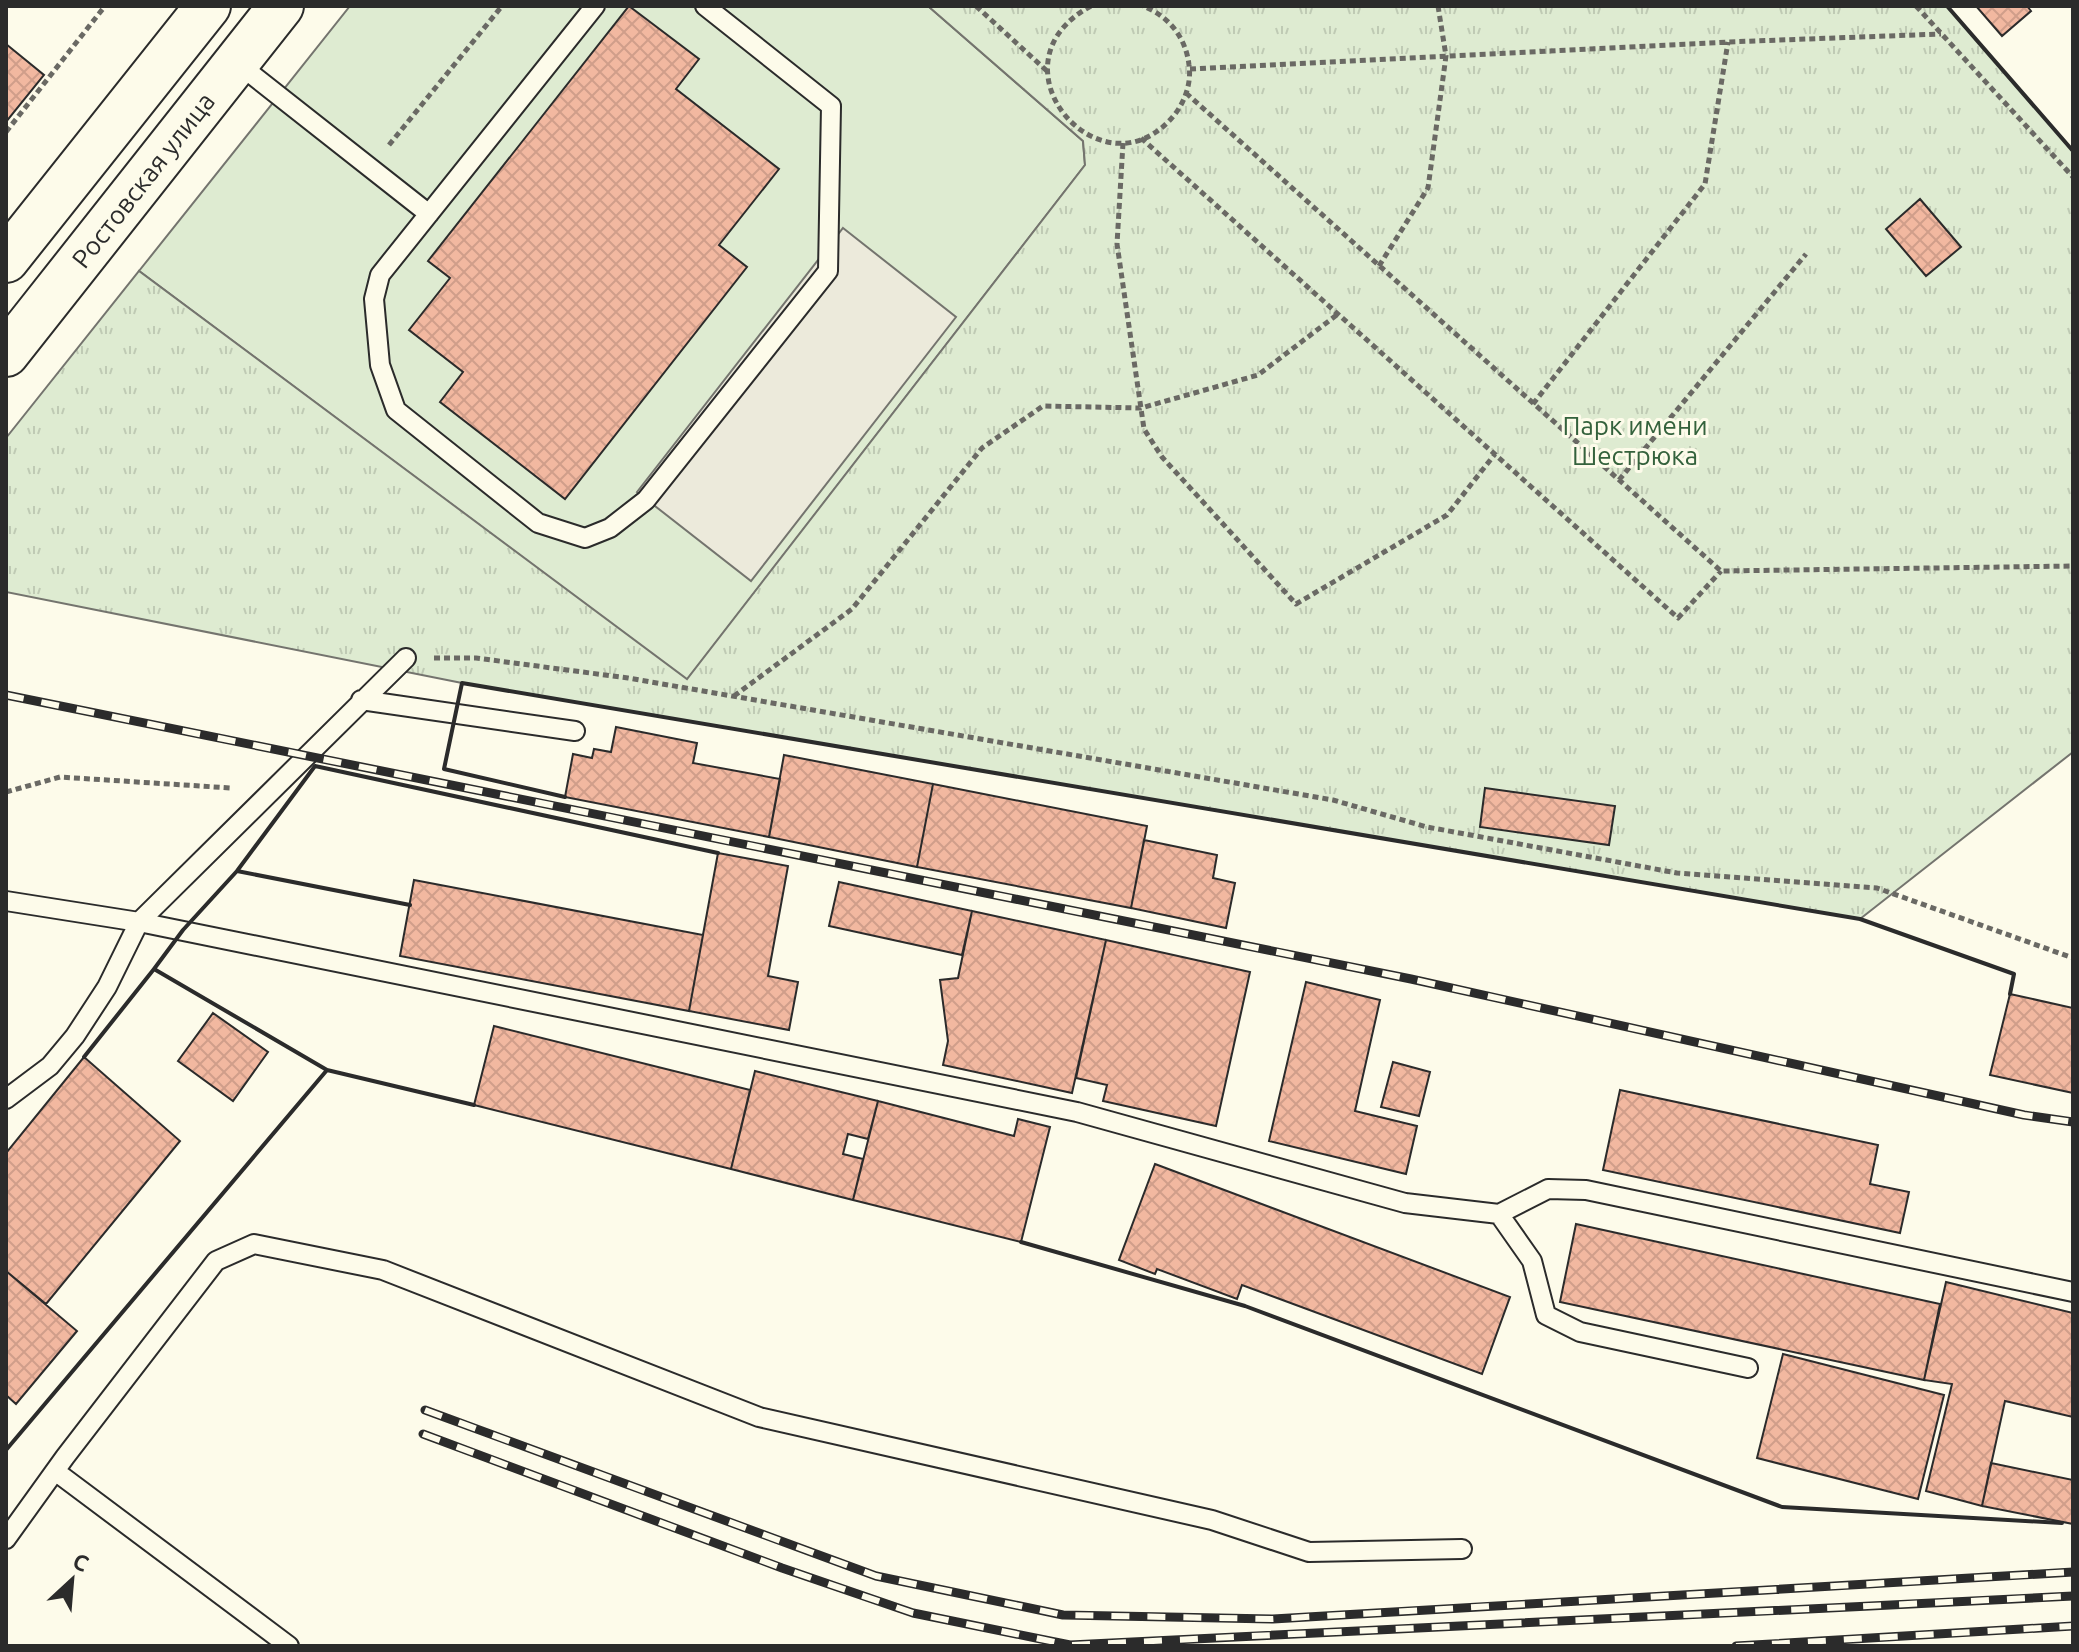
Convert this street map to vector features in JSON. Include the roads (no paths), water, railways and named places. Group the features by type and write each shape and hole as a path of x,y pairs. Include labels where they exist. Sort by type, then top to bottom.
{"street":[{"path":"6,260 208,6"},
{"name":"Ростовская улица","path":"6,354 281,6"}],"lane":[{"path":"595,6 380,275 374,299 380,365 396,410 538,523 585,538 610,528 646,500 828,271 831,106 705,6"},
{"path":"236,62 429,214"},
{"path":"6,1099 50,1066 75,1036 107,987 123,949 139,922 406,658"},
{"path":"361,700 575,731"},
{"path":"6,901 139,922 1077,1112 1405,1203 1499,1214 1548,1189 1586,1190 2073,1292"},
{"path":"1499,1214 1532,1261 1546,1315 1580,1332 1748,1368"},
{"path":"6,1539 216,1261 254,1244 383,1270 759,1417 1212,1520 1309,1552 1462,1549"},
{"path":"55,1471 289,1646"}],"railway":[{"path":"6,695 1411,979 2024,1115 2073,1122"},
{"path":"425,1410 876,1576 1063,1615 1273,1619 2073,1572"},
{"path":"423,1434 782,1568 913,1613 1070,1645 2073,1596"},
{"path":"1736,1646 2073,1626"}],"park label":[{"name":"Парк имени Шестрюка","path":"1635,440"}]}
